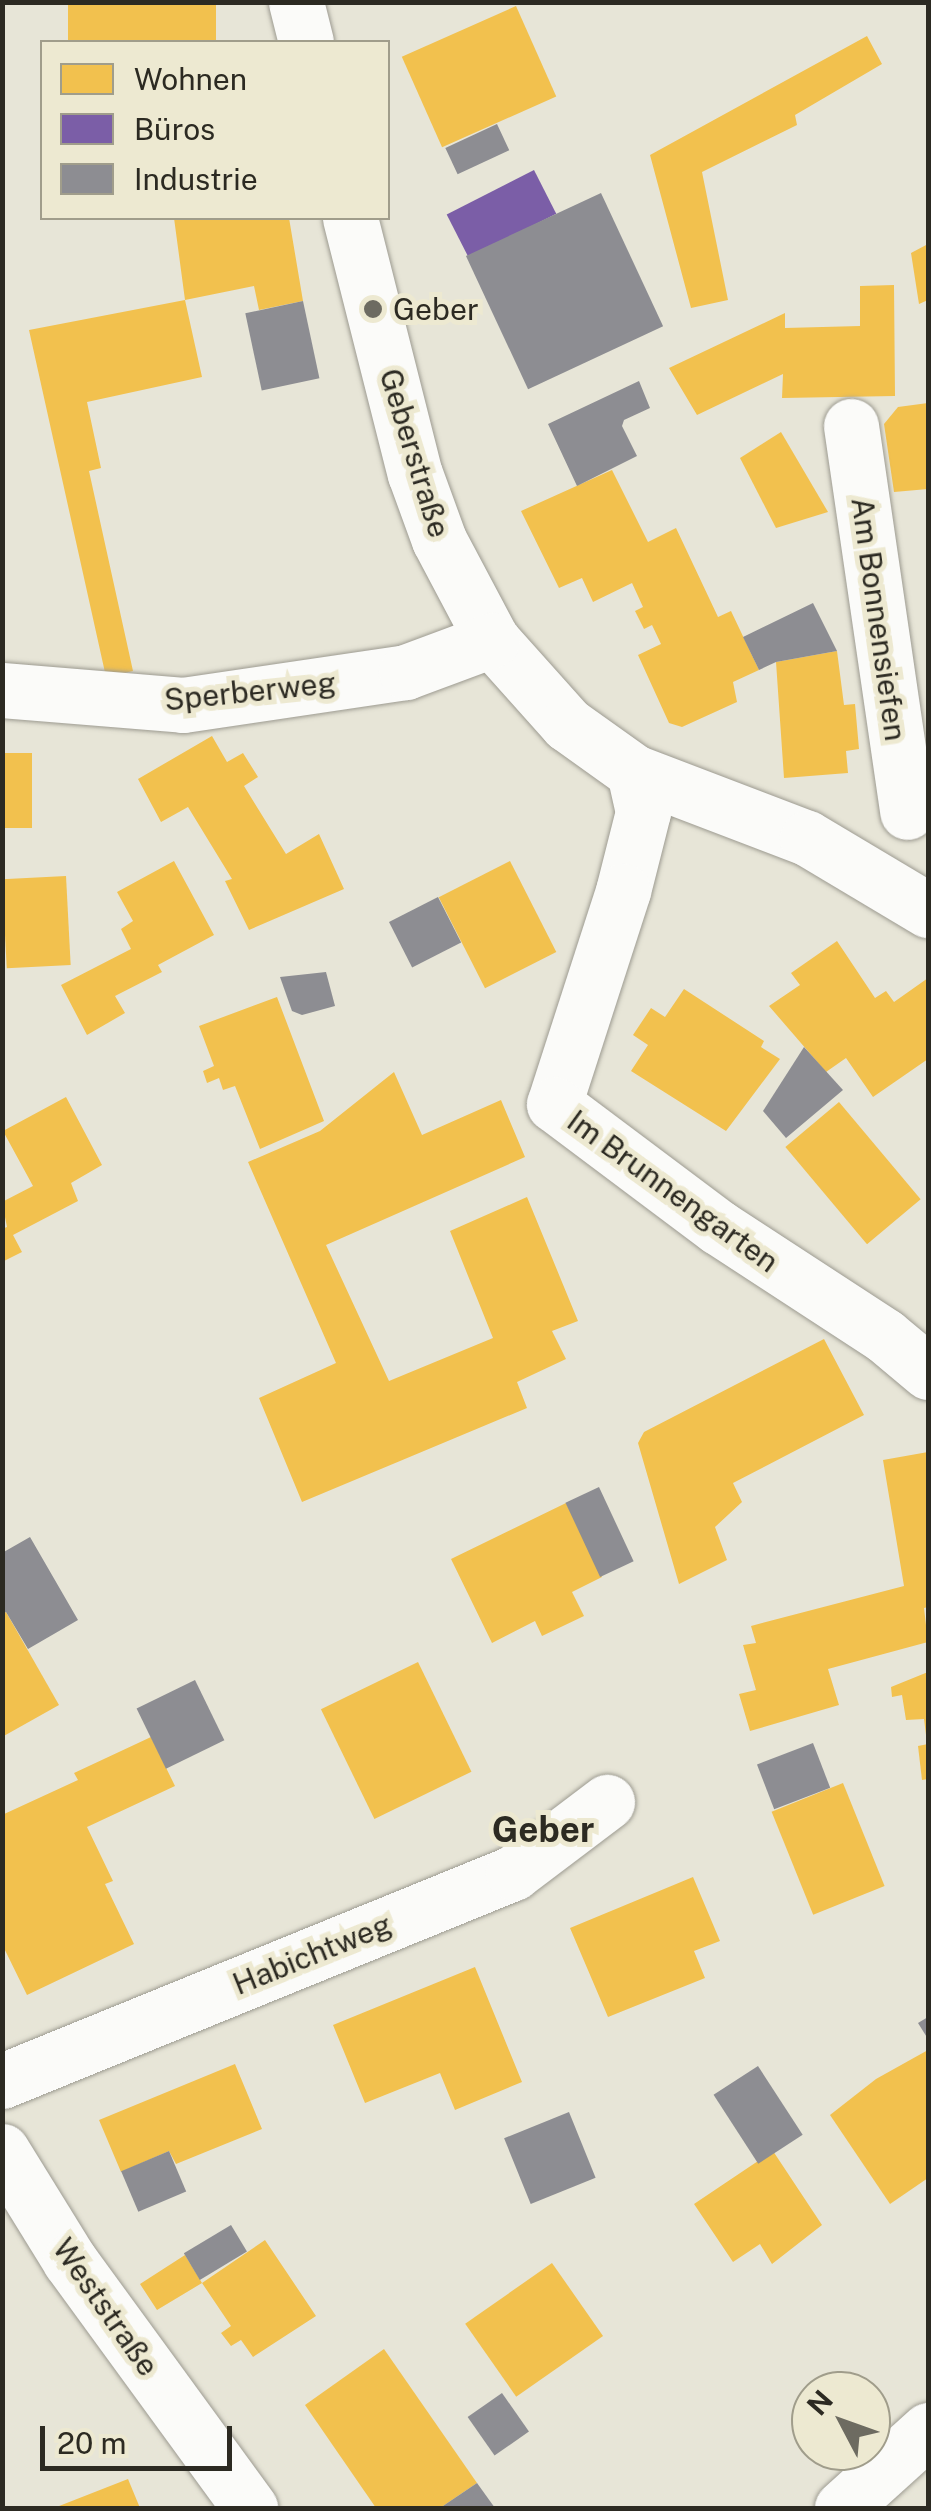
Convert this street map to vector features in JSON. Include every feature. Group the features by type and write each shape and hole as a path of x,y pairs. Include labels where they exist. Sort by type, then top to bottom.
{"street":[{"path":"296,2 306,40"},
{"name":"Geberstraße","path":"351,220 415,474 439,540 492,640 567,724 634,772 807,838 928,910"},
{"name":"Am Bonnensiefen","path":"850,426 918,809"},
{"name":"Sperberweg","path":"2,690 183,706 406,672 492,640"},
{"name":"Im Brunnengarten","path":"634,772 643,812 623,890 554,1104 718,1227 885,1336 928,1372"},
{"path":"807,838 918,809"},
{"name":"Habichtweg","path":"2,2081 513,1872 607,1802"},
{"name":"Weststraße","path":"2,2151 70,2261 250,2508"},
{"path":"842,2508 928,2430"}],"building: Wohnen":[{"path":"68,2 216,2 216,40 68,40"},
{"path":"516,6 556,96 442,147 402,57"},
{"path":"867,36 882,64 795,115 797,125 702,172 728,300 691,308 650,155"},
{"path":"174,220 289,220 303,301 259,310 254,286 185,300"},
{"path":"928,244 928,300 919,304 911,253"},
{"path":"894,285 895,396 782,398 783,374 697,415 669,368 785,313 785,328 860,326 860,286"},
{"path":"185,300 202,377 87,402 101,468 89,471 133,671 106,677 29,330"},
{"path":"928,403 928,489 894,492 884,424 898,407"},
{"path":"781,432 828,512 776,528 740,458"},
{"path":"612,470 648,542 676,528 718,617 731,611 759,670 733,682 737,702 682,727 669,723 638,655 661,644 652,625 644,629 635,611 643,607 632,583 593,602 582,578 559,588 521,511"},
{"path":"837,651 844,705 855,704 859,749 846,751 848,773 784,778 776,662"},
{"path":"212,736 227,762 243,753 258,777 244,786 286,854 319,834 344,889 249,930 225,881 232,879 188,807 161,822 138,779"},
{"path":"2,753 32,753 32,828 2,828"},
{"path":"174,861 214,935 158,965 162,972 115,996 125,1013 87,1035 61,985 131,949 121,929 133,921 117,892"},
{"path":"510,861 556,952 485,988 439,897"},
{"path":"66,876 71,965 7,968 2,879"},
{"path":"837,941 875,998 886,991 894,1002 928,978 928,1059 873,1097 846,1058 826,1072 769,1006 800,985 791,973"},
{"path":"684,989 764,1041 761,1047 780,1059 726,1131 631,1071 648,1045 633,1035 651,1008 665,1017"},
{"path":"277,997 324,1121 260,1149 235,1086 223,1090 219,1078 207,1083 203,1071 214,1066 199,1026"},
{"path":"394,1072 422,1135 501,1100 525,1157 326,1245 389,1381 493,1338 450,1231 527,1197 578,1321 552,1331 566,1359 517,1382 527,1408 302,1502 259,1398 336,1363 248,1162 320,1131"},
{"path":"66,1097 102,1165 71,1183 78,1201 13,1235 22,1252 2,1262 2,1229 7,1227 2,1202 33,1186 3,1131"},
{"path":"839,1102 921,1199 867,1244 785,1147"},
{"path":"824,1339 864,1415 733,1483 742,1502 715,1527 727,1560 679,1584 638,1443 644,1432"},
{"path":"928,1452 928,1607 924,1608 928,1642 828,1669 839,1705 750,1731 739,1694 756,1690 743,1645 756,1643 751,1626 904,1586 883,1460"},
{"path":"566,1503 602,1577 572,1592 584,1616 542,1636 535,1621 492,1643 451,1559"},
{"path":"6,1612 59,1705 2,1737 2,1614"},
{"path":"418,1662 471,1772 374,1819 321,1709"},
{"path":"928,1672 926,1735 924,1719 906,1720 902,1695 892,1697 891,1687"},
{"path":"151,1737 175,1786 87,1827 113,1881 105,1884 134,1944 27,1995 2,1944 2,1815 78,1780 74,1773"},
{"path":"928,1744 928,1779 922,1780 918,1746"},
{"path":"843,1783 885,1886 813,1915 772,1812"},
{"path":"693,1877 720,1941 694,1951 705,1978 608,2017 570,1928"},
{"path":"475,1967 522,2082 455,2110 440,2073 365,2103 333,2025"},
{"path":"928,2050 928,2178 890,2204 830,2115 876,2079"},
{"path":"235,2064 262,2129 176,2164 169,2151 121,2172 99,2120"},
{"path":"773,2151 822,2225 772,2264 760,2244 733,2262 694,2204"},
{"path":"265,2240 316,2316 253,2357 241,2340 231,2346 221,2333 231,2326 202,2283"},
{"path":"185,2255 202,2283 157,2310 140,2284"},
{"path":"552,2263 603,2336 516,2397 465,2324"},
{"path":"384,2349 477,2483 440,2508 376,2508 305,2405"},
{"path":"128,2479 140,2508 54,2508"}],"building: Büros":[{"path":"534,170 556,214 469,258 447,214"}],"building: Industrie":[{"path":"497,124 509,150 458,174 445,148"},
{"path":"601,193 663,326 528,389 466,256"},
{"path":"303,301 319,378 262,391 245,313"},
{"path":"639,381 650,408 624,420 622,426 637,456 577,486 548,424"},
{"path":"813,603 837,651 776,662 759,670 743,637"},
{"path":"438,897 461,942 412,967 389,922"},
{"path":"326,972 335,1006 302,1015 292,1011 280,977"},
{"path":"804,1047 843,1090 786,1138 763,1111"},
{"path":"599,1487 634,1561 600,1577 565,1503"},
{"path":"30,1537 78,1620 28,1649 6,1612 2,1614 2,1553"},
{"path":"195,1680 224,1740 166,1769 137,1708"},
{"path":"813,1743 830,1788 774,1809 757,1765"},
{"path":"928,2017 928,2039 918,2023"},
{"path":"758,2066 803,2135 758,2164 714,2095"},
{"path":"569,2112 596,2178 531,2204 504,2138"},
{"path":"169,2151 186,2192 138,2212 121,2171"},
{"path":"231,2225 247,2252 200,2280 184,2253"},
{"path":"502,2393 529,2432 495,2456 468,2417"},
{"path":"477,2483 495,2508 440,2508"}],"place":[{"name":"Geber","path":"373,309"}],"district":[{"name":"Geber","path":"543,1830"}]}
